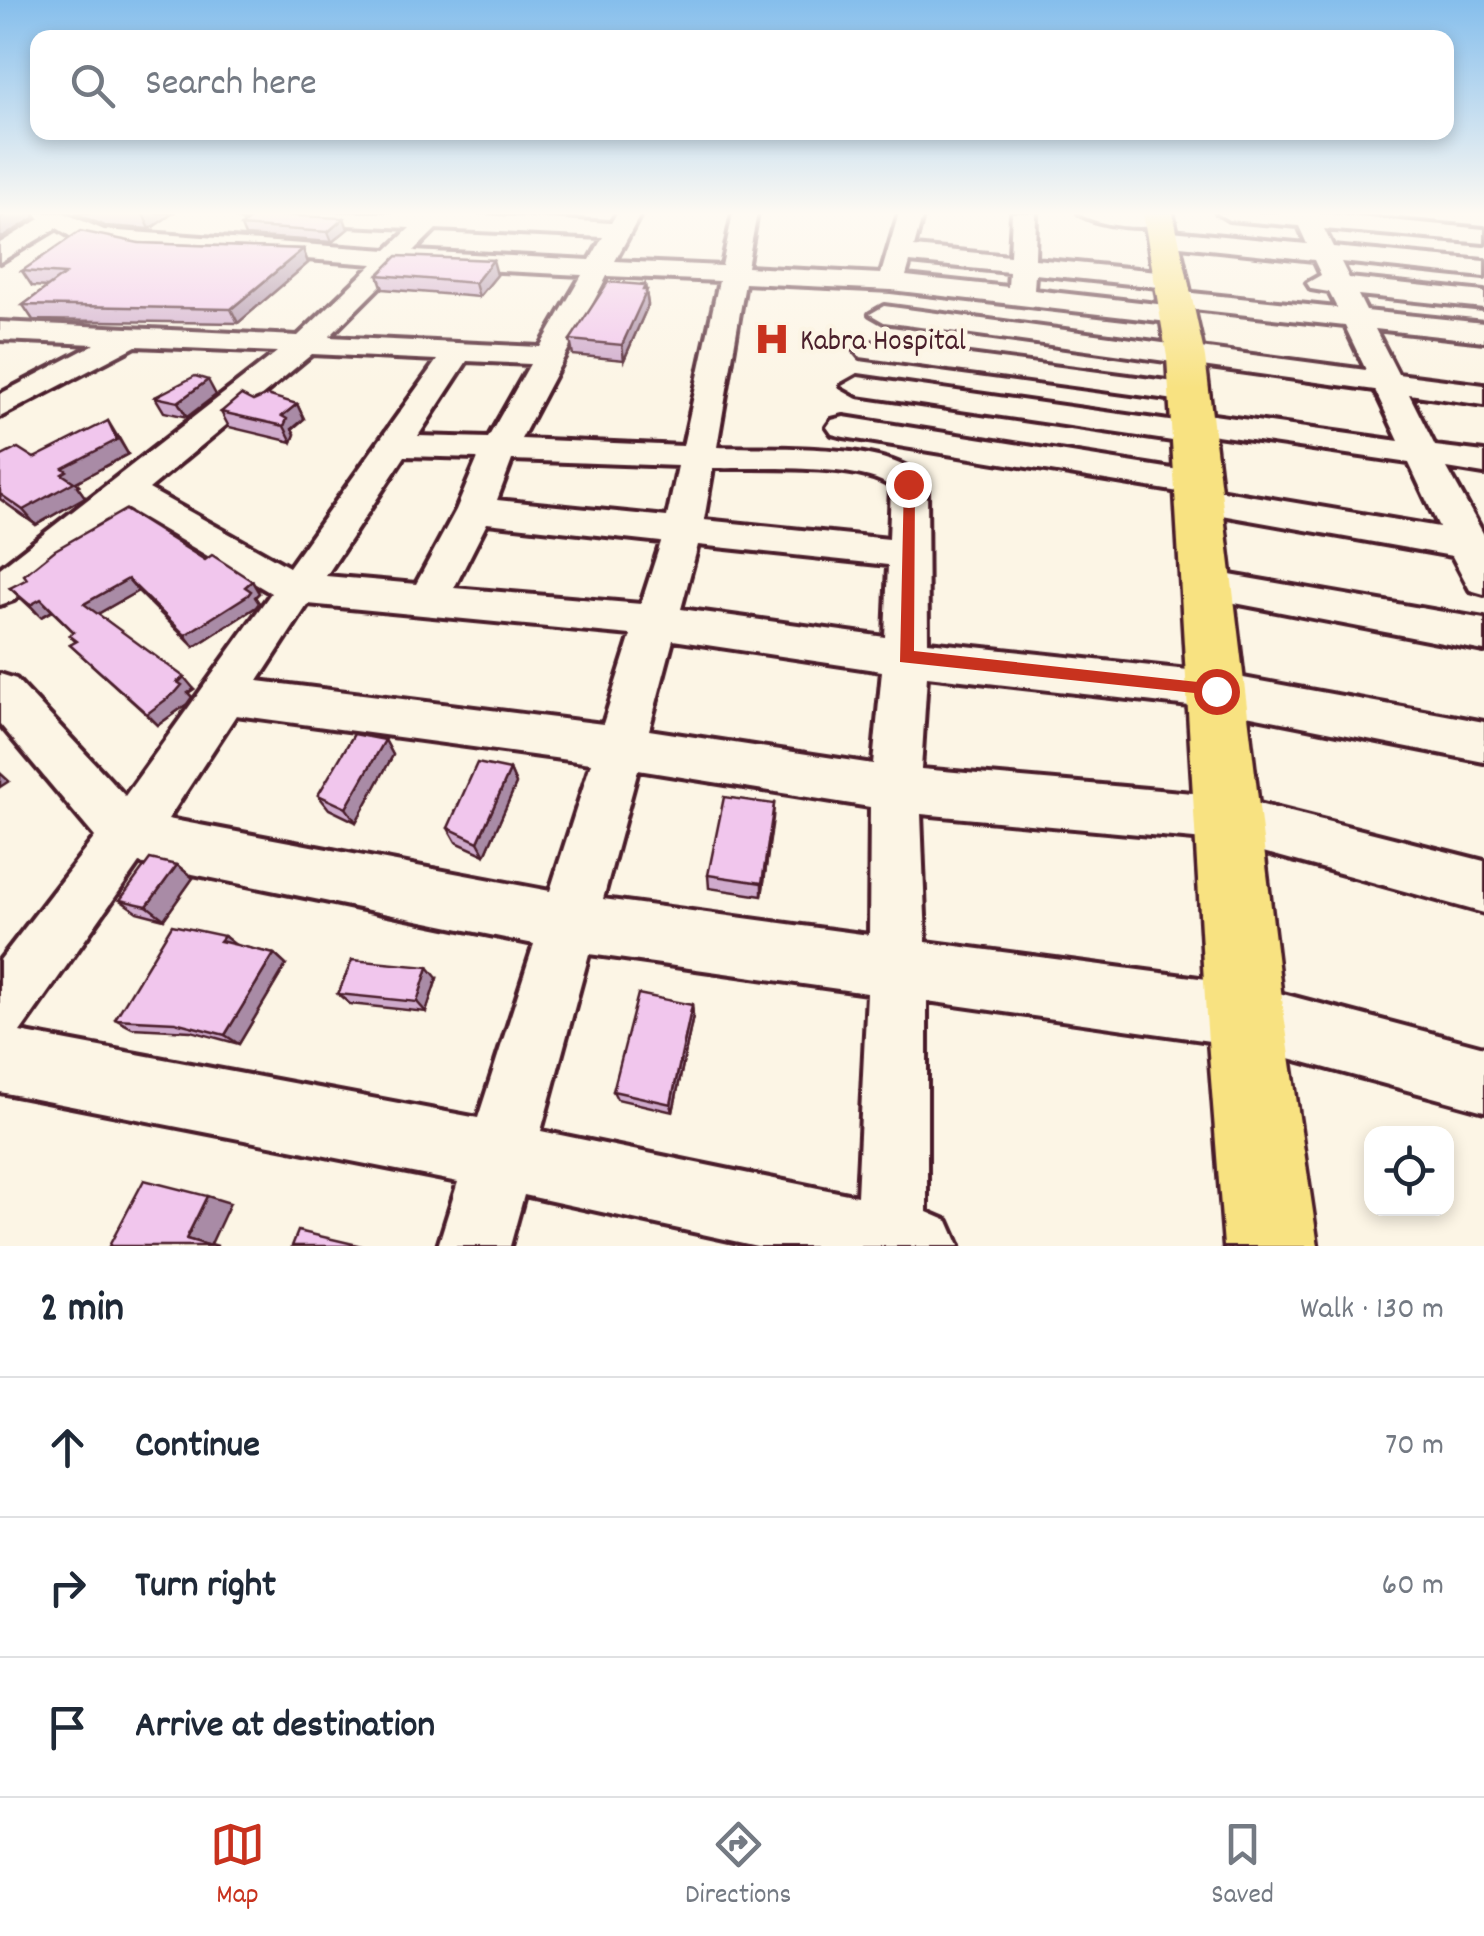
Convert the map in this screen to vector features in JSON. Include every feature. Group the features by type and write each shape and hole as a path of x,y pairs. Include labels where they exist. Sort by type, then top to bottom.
{"main road":[{"path":"1176,324 1207,586 1270,1246"}],"street":[{"path":"0,590 306,344 382,271"},
{"path":"427,601 474,510 499,448 599,271"},
{"path":"474,1246 683,532 730,271"},
{"path":"732,271 891,282 1021,297 1176,324 1392,384 1484,396"},
{"path":"842,445 894,271"},
{"path":"1007,453 1025,271"},
{"path":"1086,271 1176,324 1425,455 1484,464"},
{"path":"1136,271 1176,324 1476,547"},
{"path":"858,386 1010,408 1286,271"},
{"path":"1334,271 1425,455 1476,547 1484,580"},
{"path":"1283,279 1484,300"},
{"path":"884,314 1018,334 1176,324 1359,319 1484,332"},
{"path":"870,351 1014,370 1176,324"},
{"path":"394,445 698,458 842,445 1007,453 1176,324"},
{"path":"0,332 134,334 551,356"},
{"path":"0,407 134,334"},
{"path":"0,1010 128,836 458,352"},
{"path":"0,1060 499,1156 902,1245 895,790 906,657 910,494 903,477 842,445"},
{"path":"126,492 295,588 654,621 906,657 1216,691 1484,742"},
{"path":"474,510 908,554"},
{"path":"1207,586 1484,635"},
{"path":"0,692 128,836 570,923 1245,1015 1484,1078"},
{"path":"222,695 623,746 895,790 1228,819 1484,886"}],"building":[{"path":"24,271 276,271 231,309 23,305 65,274"},
{"path":"382,271 484,271 475,283 378,275"},
{"path":"608,282 645,285 643,290 647,290 622,345 570,340"},
{"path":"195,376 208,380 178,402 155,397"},
{"path":"241,395 253,401 267,395 297,404 282,416 287,419 284,426 221,412"},
{"path":"108,421 117,440 63,468 67,471 62,474 74,482 23,510 0,494 0,457 18,448 34,458"},
{"path":"125,510 205,560 212,555 252,581 245,587 251,591 248,595 185,635 128,579 84,604 184,677 177,682 182,685 176,692 147,714 70,645 77,641 69,635 74,632 41,599 30,605 10,588 27,579 24,575 55,550"},
{"path":"354,734 385,740 346,808 318,795"},
{"path":"477,763 510,770 478,842 448,828"},
{"path":"724,797 774,804 762,883 708,875"},
{"path":"150,859 177,865 147,906 120,900"},
{"path":"172,925 224,936 220,941 274,954 225,1035 175,1022 115,1019"},
{"path":"352,960 428,967 417,1002 338,994"},
{"path":"638,994 692,1005 671,1104 613,1091"},
{"path":"144,1180 207,1196 186,1239 211,1246 109,1246"},
{"path":"298,1231 362,1246 292,1246"}],"place":[{"name":"Kabra Hospital","path":"772,339"}],"route":[{"path":"908,484 906,657 1216,691"}]}
